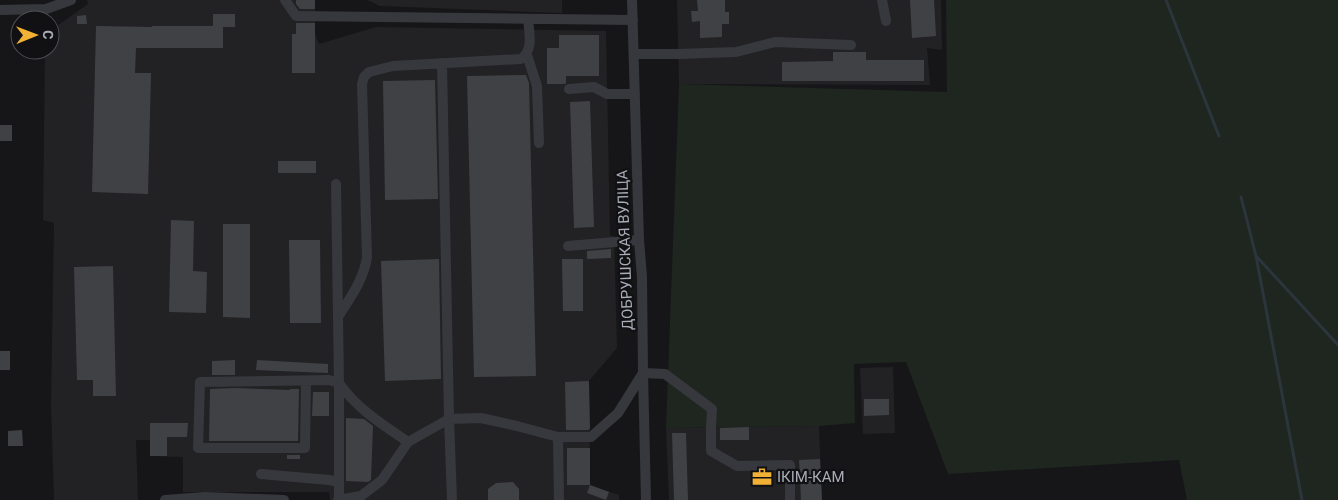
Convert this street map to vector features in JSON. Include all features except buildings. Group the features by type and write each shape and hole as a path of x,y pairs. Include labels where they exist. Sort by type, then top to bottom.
{"street":[{"path":"0,10 46,9 71,0"},
{"path":"285,0 296,16 633,20"},
{"name":"ДОБРУШСКАЯ ВУЛІЦА","path":"632,0 639,240 642,277 646,500"},
{"path":"882,0 886,21"},
{"path":"528,19 529,48 527,55 537,86 539,143"},
{"path":"634,54 736,52 775,42 851,45"},
{"path":"338,317 361,279 366,267 362,84 364,77 369,72 393,66 521,59 527,55"},
{"path":"442,63 452,500"},
{"path":"569,89 594,86 607,94 635,94"},
{"path":"336,184 339,500 361,496 382,480 408,442 449,419 481,418 558,437 590,437 618,413 643,373 665,374 712,409 711,451 737,466 790,465 790,500"},
{"path":"568,246 639,240"},
{"path":"306,381 305,448 198,448 200,382 329,380 339,382 346,394 359,407 408,442"},
{"path":"558,437 559,500"},
{"path":"261,474 339,482"},
{"path":"165,500 205,497 284,500"}],"shaded area":[{"path":"87,0 315,0 315,34 319,44 376,27 606,31 610,236 614,236 617,348 589,381 590,485 619,495 619,500 330,500 329,492 183,492 183,457 150,456 150,440 136,440 138,500 54,500 51,404 54,223 43,220 45,60 60,60 60,24 88,4"},
{"path":"367,0 562,0 562,13 380,6"},
{"path":"677,0 941,0 942,50 927,48 930,85 679,84"},
{"path":"946,0 1338,0 1338,500 1187,500 1179,460 948,474 906,362 854,364 855,423 819,426 666,428 679,84 947,92"},
{"path":"893,367 895,433 863,434 860,368"},
{"path":"819,426 822,500 669,500 666,428"}],"waterway":[{"path":"1166,0 1219,136"},
{"path":"1241,197 1256,256 1302,500"},
{"path":"1257,257 1338,345"}],"place":[{"name":"ІКІМ-КАМ","path":"762,477"}]}
